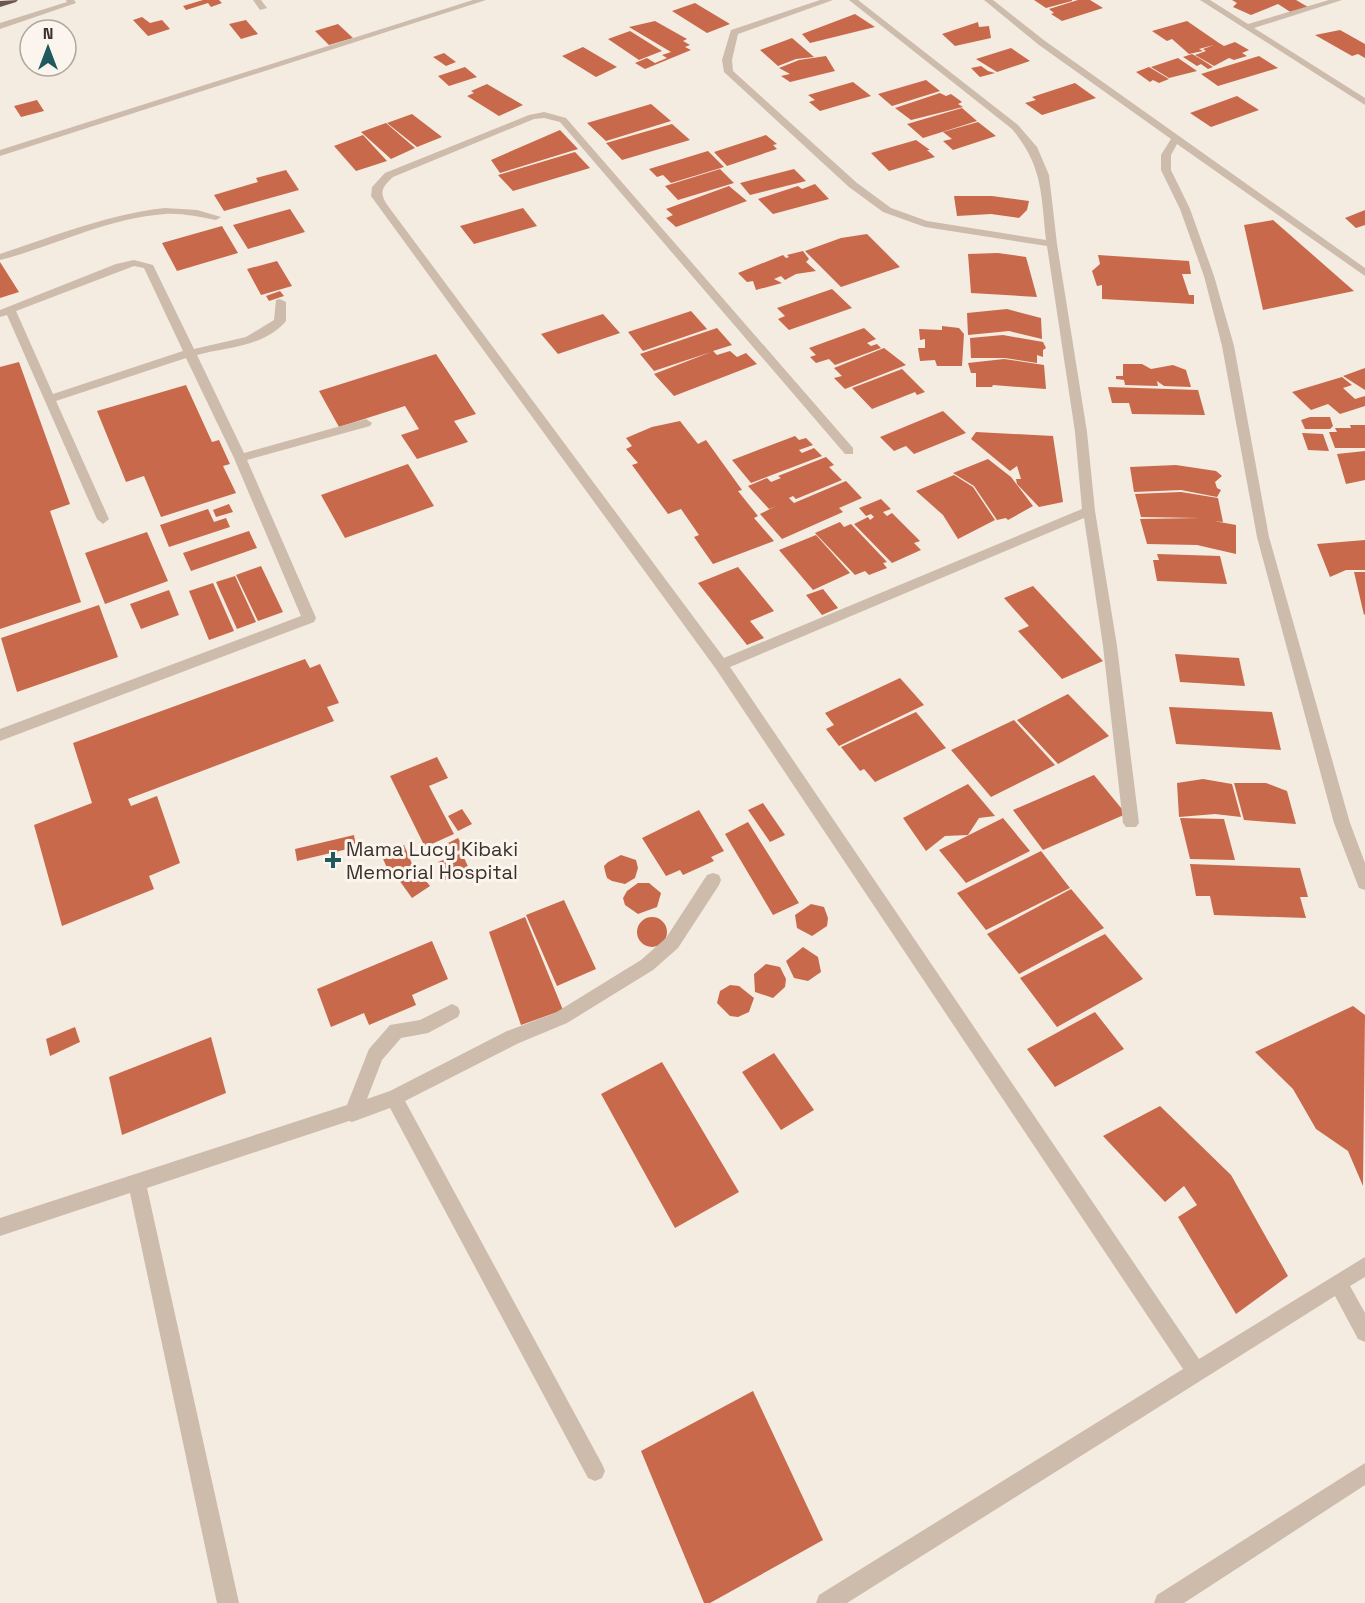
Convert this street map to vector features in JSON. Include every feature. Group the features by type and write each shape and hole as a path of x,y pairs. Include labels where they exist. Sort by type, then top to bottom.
{"highway":[{"path":"0,4 14,0"}],"street":[{"path":"0,26 83,0"},
{"path":"0,153 464,2 482,0"},
{"path":"829,0 734,32 727,60 729,72 853,185 887,210 925,224 1052,244"},
{"path":"853,0 1015,127 1032,147 1044,175 1052,244 1081,432 1089,510 1110,646 1131,823"},
{"path":"988,0 1042,43 1365,273"},
{"path":"1204,0 1365,102"},
{"path":"1247,27 1338,0"},
{"path":"849,451 563,120 544,115 532,117 389,175 377,187 376,196 384,208 721,665 1196,1372"},
{"path":"1176,138 1166,155 1166,170 1185,209 1209,276 1228,346 1263,537 1342,823 1365,883"},
{"path":"0,257 144,214 165,211 216,217"},
{"path":"0,735 309,618 240,458 191,353 148,266 134,263 120,266 5,312 50,399 103,519"},
{"path":"50,399 191,353 256,338 272,330 280,321 280,302"},
{"path":"240,458 366,423"},
{"path":"721,665 1089,510"},
{"path":"0,1227 352,1114 394,1098 513,1037 561,1018 647,965 672,943 713,880"},
{"path":"352,1114 375,1055 396,1031 422,1027 452,1012"},
{"path":"394,1098 595,1471"},
{"path":"137,1183 228,1603"},
{"path":"827,1603 1365,1266"},
{"path":"1338,1283 1365,1332"},
{"path":"1165,1603 1365,1473"}],"building":[{"path":"203,0 219,0 222,3 211,7 208,3 186,10 183,6"},
{"path":"1034,0 1072,0 1072,1 1046,8"},
{"path":"1078,0 1090,0 1103,8 1062,21 1051,14 1054,13 1049,9"},
{"path":"1232,0 1296,0 1308,7 1292,13 1278,4 1251,15 1233,7 1237,3"},
{"path":"695,3 730,24 707,33 672,11"},
{"path":"855,14 875,27 810,43 802,34"},
{"path":"142,17 150,23 162,20 170,29 148,36 133,20"},
{"path":"246,20 258,34 241,39 229,24"},
{"path":"655,21 687,39 683,41 690,45 685,47 691,50 645,69 635,63 647,58 655,63 667,58 662,55 671,52 629,27"},
{"path":"1187,21 1224,46 1235,42 1249,50 1242,53 1247,56 1234,60 1229,58 1214,66 1195,55 1206,51 1203,49 1214,45 1199,49 1203,51 1189,54 1172,39 1167,41 1152,31"},
{"path":"978,22 979,27 989,26 991,38 955,46 942,34"},
{"path":"338,24 353,38 329,45 315,31"},
{"path":"1340,30 1365,44 1365,58 1358,54 1352,56 1315,35"},
{"path":"630,31 662,51 639,60 608,39"},
{"path":"792,38 814,57 796,59 778,66 760,50"},
{"path":"583,47 617,67 596,77 562,56"},
{"path":"1011,48 1030,61 997,72 976,59"},
{"path":"444,53 456,62 446,66 433,57"},
{"path":"1192,54 1213,67 1208,69 1201,64 1197,66 1183,57"},
{"path":"826,56 835,71 790,82 781,76 790,74 779,68 799,60"},
{"path":"1259,56 1278,68 1218,86 1201,74"},
{"path":"1178,58 1197,71 1169,78 1151,67"},
{"path":"981,66 995,73 980,77 971,68"},
{"path":"465,67 477,77 449,86 438,76"},
{"path":"1149,67 1169,79 1159,83 1153,80 1150,82 1136,72"},
{"path":"926,80 940,91 892,106 878,94"},
{"path":"853,82 871,96 820,111 809,102 815,100 808,95"},
{"path":"1075,83 1096,98 1042,115 1025,103 1036,100 1032,97"},
{"path":"487,84 523,105 499,116 467,96 474,93 471,91"},
{"path":"940,93 946,96 951,94 962,102 958,104 963,107 911,120 895,108"},
{"path":"1237,96 1259,110 1211,127 1190,113"},
{"path":"37,100 44,111 21,117 14,106"},
{"path":"651,104 671,121 606,141 587,123"},
{"path":"962,108 977,121 923,138 907,124"},
{"path":"412,114 442,137 417,147 387,123"},
{"path":"978,122 996,136 953,150 943,141 952,139 943,132"},
{"path":"386,123 415,148 391,159 361,132"},
{"path":"672,124 690,140 622,160 606,143"},
{"path":"560,130 578,149 500,173 491,160"},
{"path":"363,135 387,161 356,171 334,146"},
{"path":"766,135 777,144 773,145 777,149 727,166 714,152"},
{"path":"916,140 930,150 927,150 935,157 889,171 871,153"},
{"path":"708,151 724,167 671,183 663,175 657,177 649,169"},
{"path":"575,152 590,168 513,191 498,175"},
{"path":"720,169 734,183 678,200 665,186"},
{"path":"794,169 806,181 750,195 740,183"},
{"path":"286,170 299,190 224,211 214,195 258,182 256,178"},
{"path":"815,184 829,199 773,214 758,199 798,186 802,189"},
{"path":"729,186 747,201 676,227 666,218 673,215 666,209"},
{"path":"954,196 992,196 1029,201 1027,210 1019,218 991,214 957,216"},
{"path":"523,208 537,226 474,244 460,226"},
{"path":"290,209 305,232 248,249 233,225"},
{"path":"1365,210 1365,225 1356,228 1345,218"},
{"path":"1273,220 1354,291 1263,310 1244,225"},
{"path":"222,226 238,253 177,271 162,243"},
{"path":"867,234 900,267 841,287 805,251 841,238"},
{"path":"803,251 809,259 806,262 816,271 796,274 785,280 781,276 774,279 782,283 756,290 753,281 747,282 738,273 783,255 786,258 789,257 787,255"},
{"path":"998,253 1026,257 1037,297 971,293 968,254"},
{"path":"1098,255 1189,261 1191,274 1182,274 1189,295 1194,295 1194,304 1102,299 1102,285 1097,286 1092,271 1100,264"},
{"path":"277,261 292,286 261,295 247,269"},
{"path":"0,262 19,292 0,298"},
{"path":"832,289 852,308 789,330 778,319 785,316 777,308"},
{"path":"280,291 284,296 269,301 266,296"},
{"path":"1007,309 1041,318 1042,339 1009,331 968,335 967,313"},
{"path":"691,311 707,329 643,351 628,332"},
{"path":"603,314 620,333 558,354 541,334"},
{"path":"942,326 959,328 964,334 962,366 937,366 935,360 920,361 918,348 925,348 925,339 920,340 919,329 942,330"},
{"path":"717,328 732,345 713,351 717,355 730,351 737,357 746,353 757,364 674,396 654,374 711,352 654,371 640,354"},
{"path":"864,328 876,339 867,343 871,346 877,344 881,348 835,365 829,359 816,363 810,357 816,355 809,348"},
{"path":"1003,335 1043,342 1046,348 1043,350 1043,357 1037,355 1037,363 1005,358 971,358 970,338"},
{"path":"884,348 906,365 845,389 834,378 842,376 834,368"},
{"path":"436,354 476,414 454,421 468,442 417,459 401,435 419,429 405,406 339,427 319,391"},
{"path":"1004,359 1044,365 1046,389 993,385 992,387 976,387 976,373 971,373 968,363"},
{"path":"19,362 70,504 50,511 81,602 0,629 0,367"},
{"path":"1123,364 1142,364 1151,369 1173,365 1186,370 1191,387 1164,386 1157,381 1158,386 1125,385 1124,380 1116,379 1116,376 1123,376"},
{"path":"1365,368 1365,390 1343,376"},
{"path":"902,369 925,392 917,395 915,392 872,409 852,388"},
{"path":"1342,377 1352,385 1343,388 1355,399 1365,396 1365,406 1340,414 1328,404 1311,410 1292,392"},
{"path":"186,385 212,442 219,440 230,464 223,466 236,493 161,517 144,476 126,482 97,411"},
{"path":"1108,387 1198,390 1205,415 1132,414 1129,403 1112,403"},
{"path":"943,411 966,433 914,454 906,446 894,451 880,437"},
{"path":"1310,417 1330,417 1333,426 1330,429 1305,429 1301,420"},
{"path":"680,421 698,444 706,440 742,490 738,491 758,516 754,518 774,541 713,564 694,537 699,535 681,509 668,514 632,465 638,463 626,449 632,446 626,438 652,427"},
{"path":"1350,425 1365,425 1365,448 1335,448 1329,432 1337,432 1335,428 1351,428"},
{"path":"976,432 1053,436 1063,502 1039,507 1017,484 1016,479 1021,479 1017,466 1010,471 971,439"},
{"path":"1302,433 1323,434 1329,451 1308,450"},
{"path":"795,436 799,440 806,438 813,445 799,450 802,453 814,448 822,456 751,483 732,460"},
{"path":"1365,451 1365,480 1346,484 1337,454"},
{"path":"826,457 834,465 829,467 842,480 796,499 793,496 789,498 794,503 846,481 862,498 839,508 843,512 782,539 760,514 776,506 769,509 748,486 767,478 771,482 781,478 778,476"},
{"path":"988,459 1011,477 1033,506 1008,520 1006,518 997,520 974,486 953,473"},
{"path":"408,464 434,506 345,538 321,495"},
{"path":"1176,465 1216,471 1222,476 1215,482 1217,488 1221,490 1217,497 1181,490 1134,492 1130,467"},
{"path":"954,475 973,487 995,520 958,539 943,515 916,491"},
{"path":"1181,492 1218,498 1223,522 1214,521 1236,525 1236,554 1197,545 1147,544 1140,519 1200,518 1141,517 1135,494"},
{"path":"881,499 891,509 883,512 887,516 892,513 920,541 914,543 921,550 892,563 854,524 868,517 870,520 874,517 871,514 866,516 859,508"},
{"path":"229,504 233,512 216,517 213,510"},
{"path":"208,509 214,522 226,518 230,527 169,547 160,525"},
{"path":"840,522 844,527 851,524 887,562 883,563 887,568 869,575 865,571 855,575 815,533"},
{"path":"249,531 257,548 191,571 183,553"},
{"path":"147,532 168,581 105,604 85,553"},
{"path":"816,535 850,573 813,590 779,550"},
{"path":"1365,540 1365,570 1346,570 1330,577 1317,544"},
{"path":"1157,554 1220,556 1227,584 1157,581 1153,560 1159,560"},
{"path":"261,566 283,612 258,621 236,575"},
{"path":"738,567 774,611 750,621 764,638 747,645 698,583"},
{"path":"1354,572 1365,572 1364,615"},
{"path":"235,576 256,622 237,629 216,582"},
{"path":"213,583 234,631 209,640 189,591"},
{"path":"1033,586 1103,661 1062,679 1018,631 1029,626 1004,598"},
{"path":"823,589 838,608 822,615 806,595"},
{"path":"169,590 179,615 141,629 130,604"},
{"path":"99,605 118,657 17,692 1,638"},
{"path":"1175,654 1239,658 1245,686 1180,682"},
{"path":"305,659 310,668 320,664 339,703 327,707 334,721 128,799 131,806 157,796 180,863 149,876 154,889 62,926 34,825 92,803 73,743"},
{"path":"900,678 924,705 839,746 826,729 834,725 825,713"},
{"path":"1068,694 1109,736 1058,764 1017,720"},
{"path":"1169,707 1272,712 1281,750 1176,744"},
{"path":"916,712 946,748 875,782 864,769 860,771 841,747"},
{"path":"1014,720 1055,765 991,797 951,750"},
{"path":"437,757 448,778 429,786 454,834 425,847 390,776"},
{"path":"1094,775 1126,814 1043,850 1013,810"},
{"path":"1203,779 1232,784 1241,817 1215,814 1179,817 1177,783"},
{"path":"1234,783 1266,783 1287,791 1296,824 1244,820"},
{"path":"968,784 995,816 979,818 968,835 945,836 926,851 903,818"},
{"path":"763,803 785,835 770,842 748,810"},
{"path":"462,809 472,824 458,831 448,816"},
{"path":"699,810 724,851 711,857 714,861 683,875 680,870 666,876 642,838"},
{"path":"1003,818 1030,851 966,883 939,850"},
{"path":"1180,818 1224,819 1235,860 1190,859"},
{"path":"748,822 799,903 773,915 725,834"},
{"path":"354,835 356,847 297,861 295,849"},
{"path":"458,838 464,848 445,857 438,848"},
{"path":"404,845 413,866 390,875 381,854"},
{"path":"1041,851 1070,888 986,930 957,893"},
{"path":"462,853 470,871 445,880 438,862"},
{"path":"621,855 636,860 638,868 635,878 625,884 607,878 604,866"},
{"path":"1190,864 1300,868 1308,897 1300,897 1306,918 1214,915 1210,896 1196,896"},
{"path":"417,870 430,886 412,898 399,880"},
{"path":"638,883 649,883 661,893 657,907 638,914 625,905 623,898 627,891"},
{"path":"1071,889 1104,928 1019,974 987,934"},
{"path":"564,900 596,969 557,986 526,915"},
{"path":"811,904 824,907 828,918 827,926 812,936 797,928 795,915"},
{"path":"525,917 563,1010 521,1025 489,932"},
{"path":"652,917 658,918 666,926 666,938 658,946 652,947 646,946 638,938 637,932 638,926 646,918"},
{"path":"1105,934 1143,979 1057,1027 1020,978"},
{"path":"432,941 448,979 412,995 416,1005 369,1025 364,1013 331,1027 317,989"},
{"path":"803,947 818,957 821,972 808,981 794,978 786,961"},
{"path":"766,964 780,967 786,979 785,987 773,998 755,992 754,974"},
{"path":"730,985 739,986 754,998 749,1012 738,1017 730,1016 717,1003 720,991"},
{"path":"1353,1006 1365,1015 1363,1186 1348,1151 1316,1129 1293,1089 1255,1052"},
{"path":"1095,1012 1124,1049 1055,1087 1027,1049"},
{"path":"75,1027 80,1042 50,1056 46,1039"},
{"path":"211,1037 226,1093 122,1135 109,1077"},
{"path":"774,1053 814,1110 781,1130 742,1072"},
{"path":"662,1062 739,1192 675,1228 601,1094"},
{"path":"1160,1106 1231,1175 1288,1276 1236,1314 1178,1217 1197,1205 1184,1186 1165,1202 1103,1136"},
{"path":"753,1391 823,1540 710,1603 704,1603 641,1451"}],"place":[{"name":"Mama Lucy Kibaki Memorial Hospital","path":"333,860"}]}
